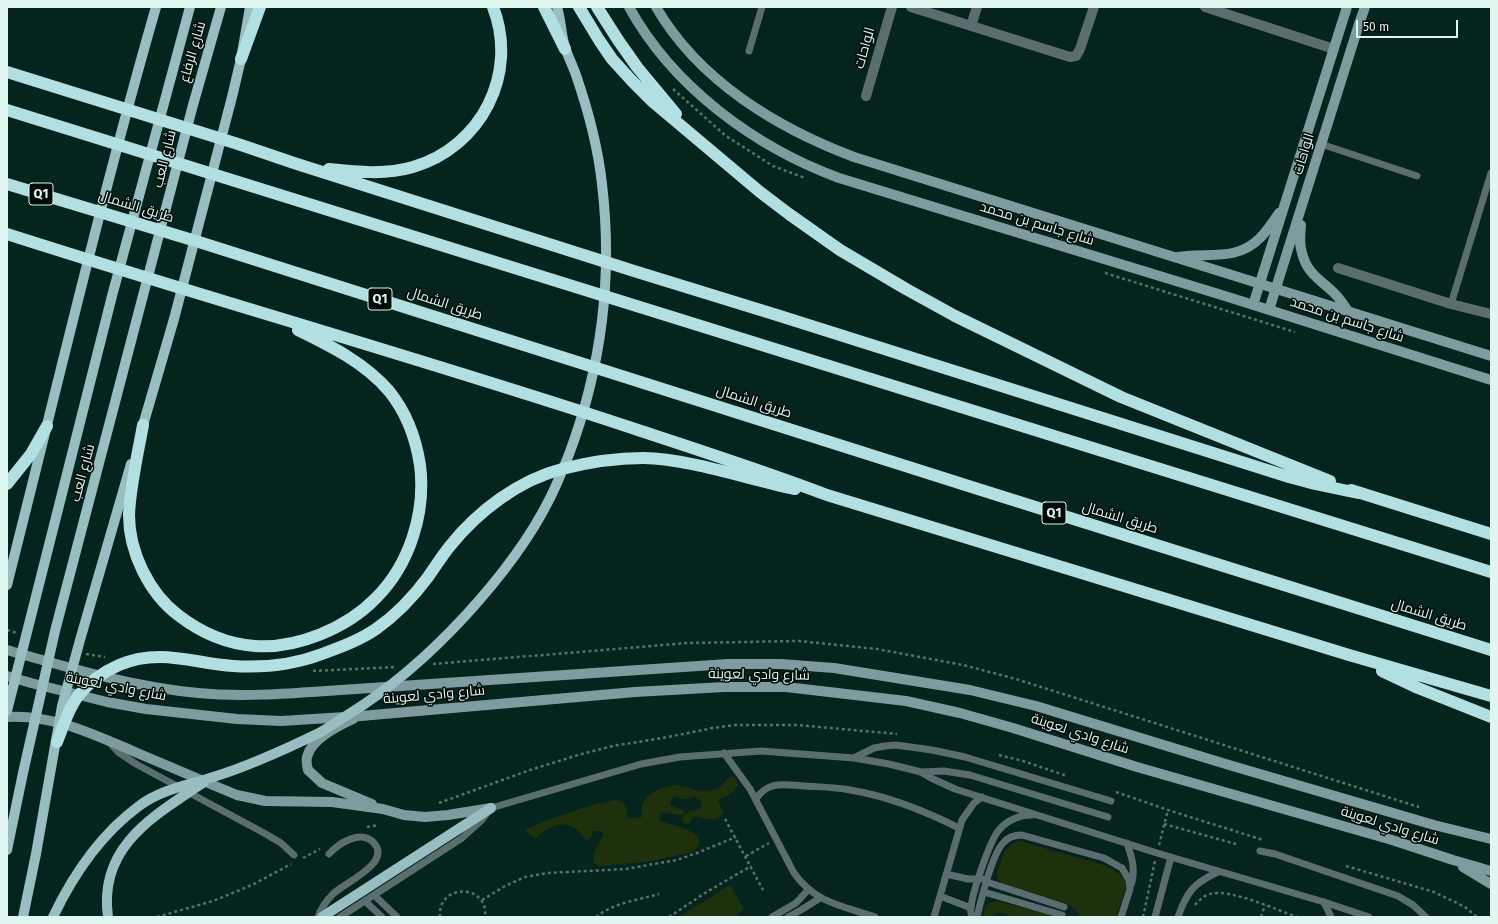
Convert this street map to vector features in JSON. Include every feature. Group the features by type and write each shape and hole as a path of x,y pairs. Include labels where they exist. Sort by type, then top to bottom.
{"highway":[{"path":"241,59 260,7"},
{"path":"297,164 366,172 394,172 433,160 465,137 480,119 491,100 499,81 502,63 500,37 493,7"},
{"path":"544,7 568,54"},
{"path":"579,7 612,59 653,102 760,192 801,223 860,262 934,304 1017,347 1121,397 1358,493 1491,534"},
{"path":"597,7 637,67 694,136"},
{"path":"7,72 1281,474 1315,484 1358,493"},
{"path":"7,110 1491,572"},
{"name":"طريق الشمال","path":"7,184 192,240 1491,650"},
{"path":"7,234 199,295 261,312 551,401 770,473 827,495 1349,655 1491,696"},
{"path":"142,425 130,501 129,516 131,535 149,582 159,597 172,610 188,622 210,635 232,642 255,646 281,645 328,632 345,622 377,598 405,557 412,538 421,498 421,476 418,456 408,423 390,392 364,367 321,341 261,312"},
{"path":"7,484 31,454 47,426"},
{"path":"57,742 78,696 91,682 108,670 131,660 150,656 171,657 231,666 277,665 315,657 350,644 377,629 403,606 426,579 450,546 470,524 489,507 529,482 559,470 614,459 645,458 703,467 767,483 827,495"},
{"path":"1349,655 1418,688 1491,717"}],"main road":[{"path":"7,585 81,286 133,87 156,7"},
{"name":"شارع الرفاع","path":"165,96 190,7"},
{"name":"شارع الرفاع","path":"193,105 220,7"},
{"path":"23,917 57,742 62,706 142,425 174,319 232,97 241,59 250,7"},
{"path":"53,917 67,887 91,854 115,827 140,805 162,793 184,785 209,779 251,763 322,731 373,700 418,663 447,635 494,584 530,533 549,500 574,440 590,390 599,342 606,282 605,226 602,183 595,142 584,100 568,54 557,7"},
{"name":"شارع جاسم بن محمد","path":"629,7 646,34 694,89 726,115 753,134 772,147 801,163 847,180 1254,305 1491,380"},
{"name":"شارع جاسم بن محمد","path":"656,7 681,42 716,77 758,110 798,133 854,157 1276,289 1489,352"},
{"name":"الواحات","path":"1254,305 1283,207 1347,7"},
{"name":"الواحات","path":"1269,310 1365,7"},
{"name":"شارع العب","path":"7,711 112,296 165,96"},
{"name":"شارع العب","path":"7,850 55,631 193,105"},
{"path":"1176,257 1196,255 1227,255 1244,250 1261,237 1283,207"},
{"path":"1301,212 1300,245 1304,261 1312,275 1338,297 1348,311"},
{"name":"شارع وادي لعوينة","path":"7,650 134,684 198,693 239,695 326,692 728,664 781,664 834,668 970,690 1036,706 1229,765 1434,825 1491,839"},
{"name":"شارع وادي لعوينة","path":"7,676 107,702 184,714 281,721 361,716 724,686 786,687 906,701 960,713 1014,728 1137,767 1392,840 1491,871"},
{"path":"7,717 18,716 45,719 76,728 237,795 265,801 332,802 383,809"},
{"path":"361,716 337,727 316,742 307,756 308,770 322,783 383,809 404,815 425,817 491,808"},
{"path":"108,917 106,902 108,884 112,869 133,835 150,819 209,779"},
{"path":"322,917 491,808"},
{"path":"1453,860 1491,884"}],"street":[{"name":"الواحات","path":"866,96 892,7"},
{"path":"911,7 1067,57 1073,57 1080,50 1094,7"},
{"path":"971,26 977,7"},
{"path":"1205,7 1334,49"},
{"path":"1338,268 1451,304 1491,314"}],"lane":[{"path":"749,51 762,7"},
{"path":"1321,144 1417,176"},
{"path":"1451,304 1491,173"},
{"path":"107,740 118,752 136,764 264,832 281,843 296,858"},
{"path":"854,758 869,750 885,746 896,745 932,750 965,757 1111,801"},
{"path":"340,917 462,838 482,820 491,808 641,764 680,757 761,751 854,758 889,764 921,772 944,771 970,775 1108,817"},
{"path":"724,753 743,778 756,799 794,873 808,890 820,898 875,917"},
{"path":"921,772 949,786 1218,872 1324,902 1365,916"},
{"path":"756,799 760,792 765,788 780,785 850,790 901,804 945,820 959,828"},
{"path":"934,917 962,820 982,796"},
{"path":"972,917 970,908 991,844 999,829 1012,819 1024,815 1036,814"},
{"path":"977,917 997,853 1002,843 1011,837 1022,835 1104,858 1122,868 1129,880 1130,889"},
{"path":"318,917 326,902 332,895 374,864 378,855 376,845 373,841 360,837 351,839 341,844 329,854"},
{"path":"1121,917 1134,871 1132,858 1127,843"},
{"path":"1260,851 1319,868 1398,896 1413,905 1426,917"},
{"path":"1155,917 1171,857"},
{"path":"1178,917 1187,894 1194,886 1204,878 1218,872"},
{"path":"946,874 968,879 988,880 1064,907"},
{"path":"772,917 796,903 808,890"},
{"path":"984,892 1062,915"},
{"path":"374,895 397,917"},
{"path":"940,896 970,908"},
{"path":"788,917 820,898"},
{"path":"365,901 382,917"},
{"path":"1324,902 1331,917"}],"path":[{"path":"726,819 763,890"},
{"path":"1164,824 1236,844"},
{"path":"364,828 379,825"},
{"path":"482,900 505,886 536,874 626,869 654,864 690,855 736,837"},
{"path":"746,856 776,839"},
{"path":"296,858 324,847"},
{"path":"157,917 213,901 252,885 292,864"},
{"path":"669,917 705,893 751,866"},
{"path":"440,917 443,902 452,893 459,891 472,892 482,900 485,906 485,917"},
{"path":"1192,908 1202,898 1218,892 1240,897 1297,917"},
{"path":"596,917 602,912 613,907 659,894"},
{"path":"1261,917 1265,905"}],"green space":[{"path":"732,776 736,779 738,785 730,794 718,800 723,812 719,818 711,819 694,817 688,824 683,823 682,818 688,811 698,810 702,806 701,801 695,797 681,799 675,797 672,799 670,803 671,806 684,810 682,815 661,812 659,819 660,821 691,831 699,838 698,847 690,853 646,862 599,866 594,863 593,855 604,835 601,831 593,831 591,837 587,840 578,831 567,825 550,828 535,839 525,830 569,812 615,800 624,804 628,819 642,817 642,804 645,799 659,789 677,785 685,786 694,790 714,790"},
{"path":"1019,841 1107,866 1121,875 1125,880 1126,887 1116,917 1080,917 1075,909 1067,904 1003,885 998,879 997,872 1004,852 1010,845"},
{"path":"730,885 744,909 736,917 679,917"},
{"path":"996,901 1058,917 1014,917 997,913 993,917 983,917 985,908 988,904"}]}
